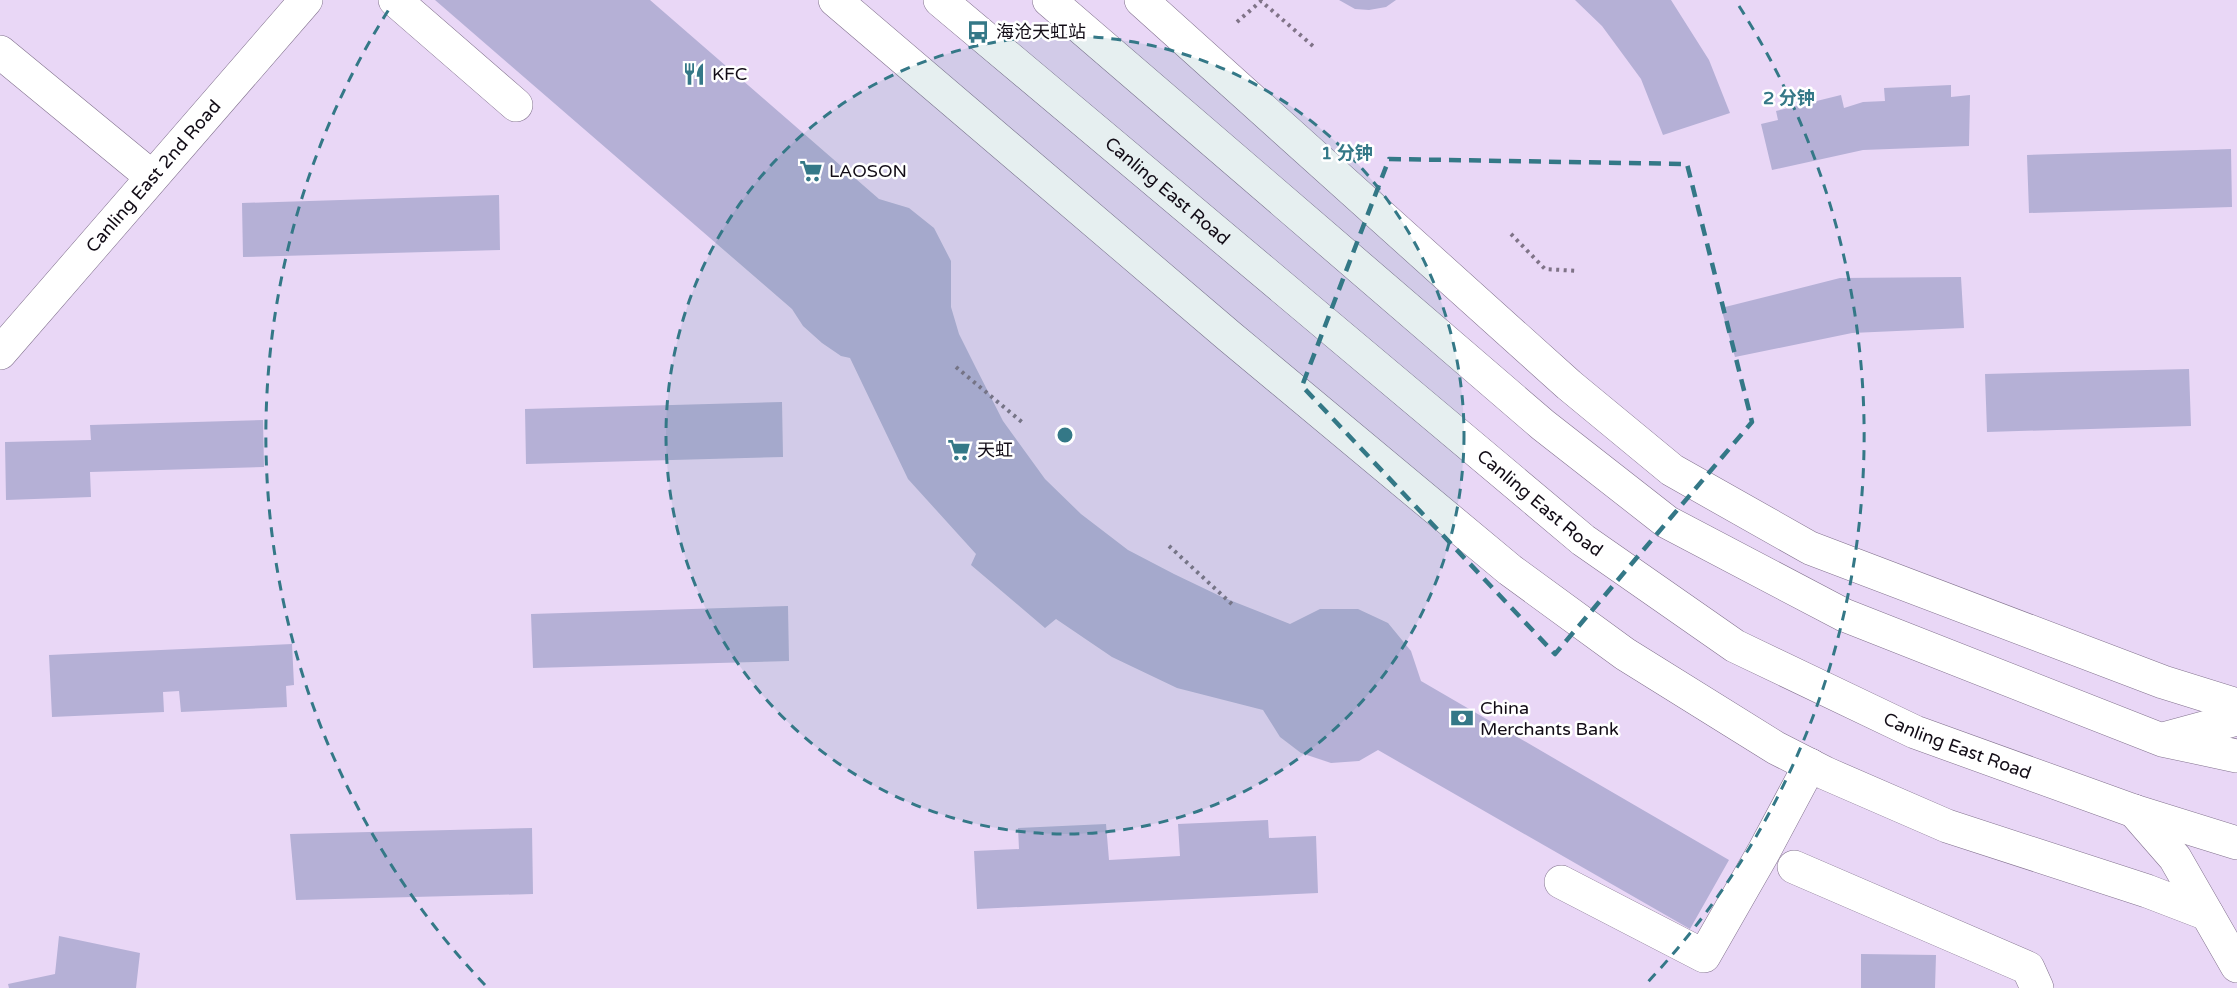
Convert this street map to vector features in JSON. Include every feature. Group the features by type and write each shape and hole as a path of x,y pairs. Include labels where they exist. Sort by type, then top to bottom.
{"street":[{"name":"Canling East 2nd Road","path":"0,353 306,0"},
{"path":"395,0 516,105"},
{"path":"835,0 1229,336 1510,570 1625,654 1776,748 1810,765 1947,826 2147,891 2207,914"},
{"name":"Canling East Road","path":"940,0 1583,540 1735,646 1916,732 2134,812 2237,843"},
{"path":"1048,0 1543,425 1667,522 1844,615 2162,740 2237,756"},
{"path":"1141,0 1560,377 1672,470 1810,548 2163,682 2237,705"},
{"path":"0,52 152,177"},
{"path":"2162,740 2237,719"},
{"path":"1561,882 1704,957 1810,765"},
{"path":"2134,812 2175,858 2237,966"},
{"path":"1794,867 2028,968 2037,988"}],"path":[{"path":"1237,22 1261,1 1313,46"},
{"path":"1511,234 1545,269 1578,271"},
{"path":"956,368 1023,423"},
{"path":"1169,546 1235,607"}],"highlighted area":[{"path":"1389,159 1687,164 1752,422 1555,654 1302,386"}],"building":[{"name":"天虹","path":"435,0 650,0 879,199 909,208 934,228 951,261 951,307 959,334 1003,421 1045,479 1081,514 1128,550 1222,597 1290,624 1320,609 1358,609 1388,623 1411,651 1421,681 1729,860 1690,929 1378,750 1359,761 1331,763 1301,753 1280,737 1263,710 1177,688 1112,657 1056,619 1045,628 971,565 976,554 908,479 850,358 841,356 822,343 803,326 792,309"},
{"path":"1339,0 1396,0 1386,7 1369,10 1355,9"},
{"path":"1575,0 1671,0 1709,60 1730,113 1663,135 1641,79 1602,26"},
{"path":"1951,85 1951,97 1970,95 1969,146 1863,150 1772,170 1761,124 1778,120 1776,111 1841,95 1844,108 1863,102 1885,101 1884,88"},
{"path":"2231,149 2232,207 2029,213 2027,155"},
{"path":"499,195 500,250 243,257 242,203"},
{"path":"1961,277 1964,328 1852,333 1735,357 1721,308 1840,278"},
{"path":"2189,369 2191,426 1987,432 1985,374"},
{"path":"782,402 783,457 526,464 525,409"},
{"path":"263,420 264,467 90,472 91,497 6,500 5,442 91,440 90,425"},
{"path":"788,606 789,661 533,668 531,614"},
{"path":"292,644 294,685 286,686 287,707 181,712 179,691 163,692 164,712 52,717 49,655"},
{"path":"1268,820 1269,838 1316,836 1318,893 977,909 974,851 1019,849 1018,828 1106,824 1109,860 1180,856 1178,824"},
{"path":"532,828 533,894 296,900 290,834"},
{"path":"59,936 140,953 136,988 9,988 8,984 55,974"},
{"path":"1861,954 1936,955 1935,988 1861,988"}],"place":[{"name":"海沧天虹站","path":"978,32"},
{"name":"KFC","path":"694,74"},
{"name":"LAOSON","path":"811,171"},
{"name":"天虹","path":"959,450"},
{"name":"China Merchants Bank","path":"1462,718"}]}
